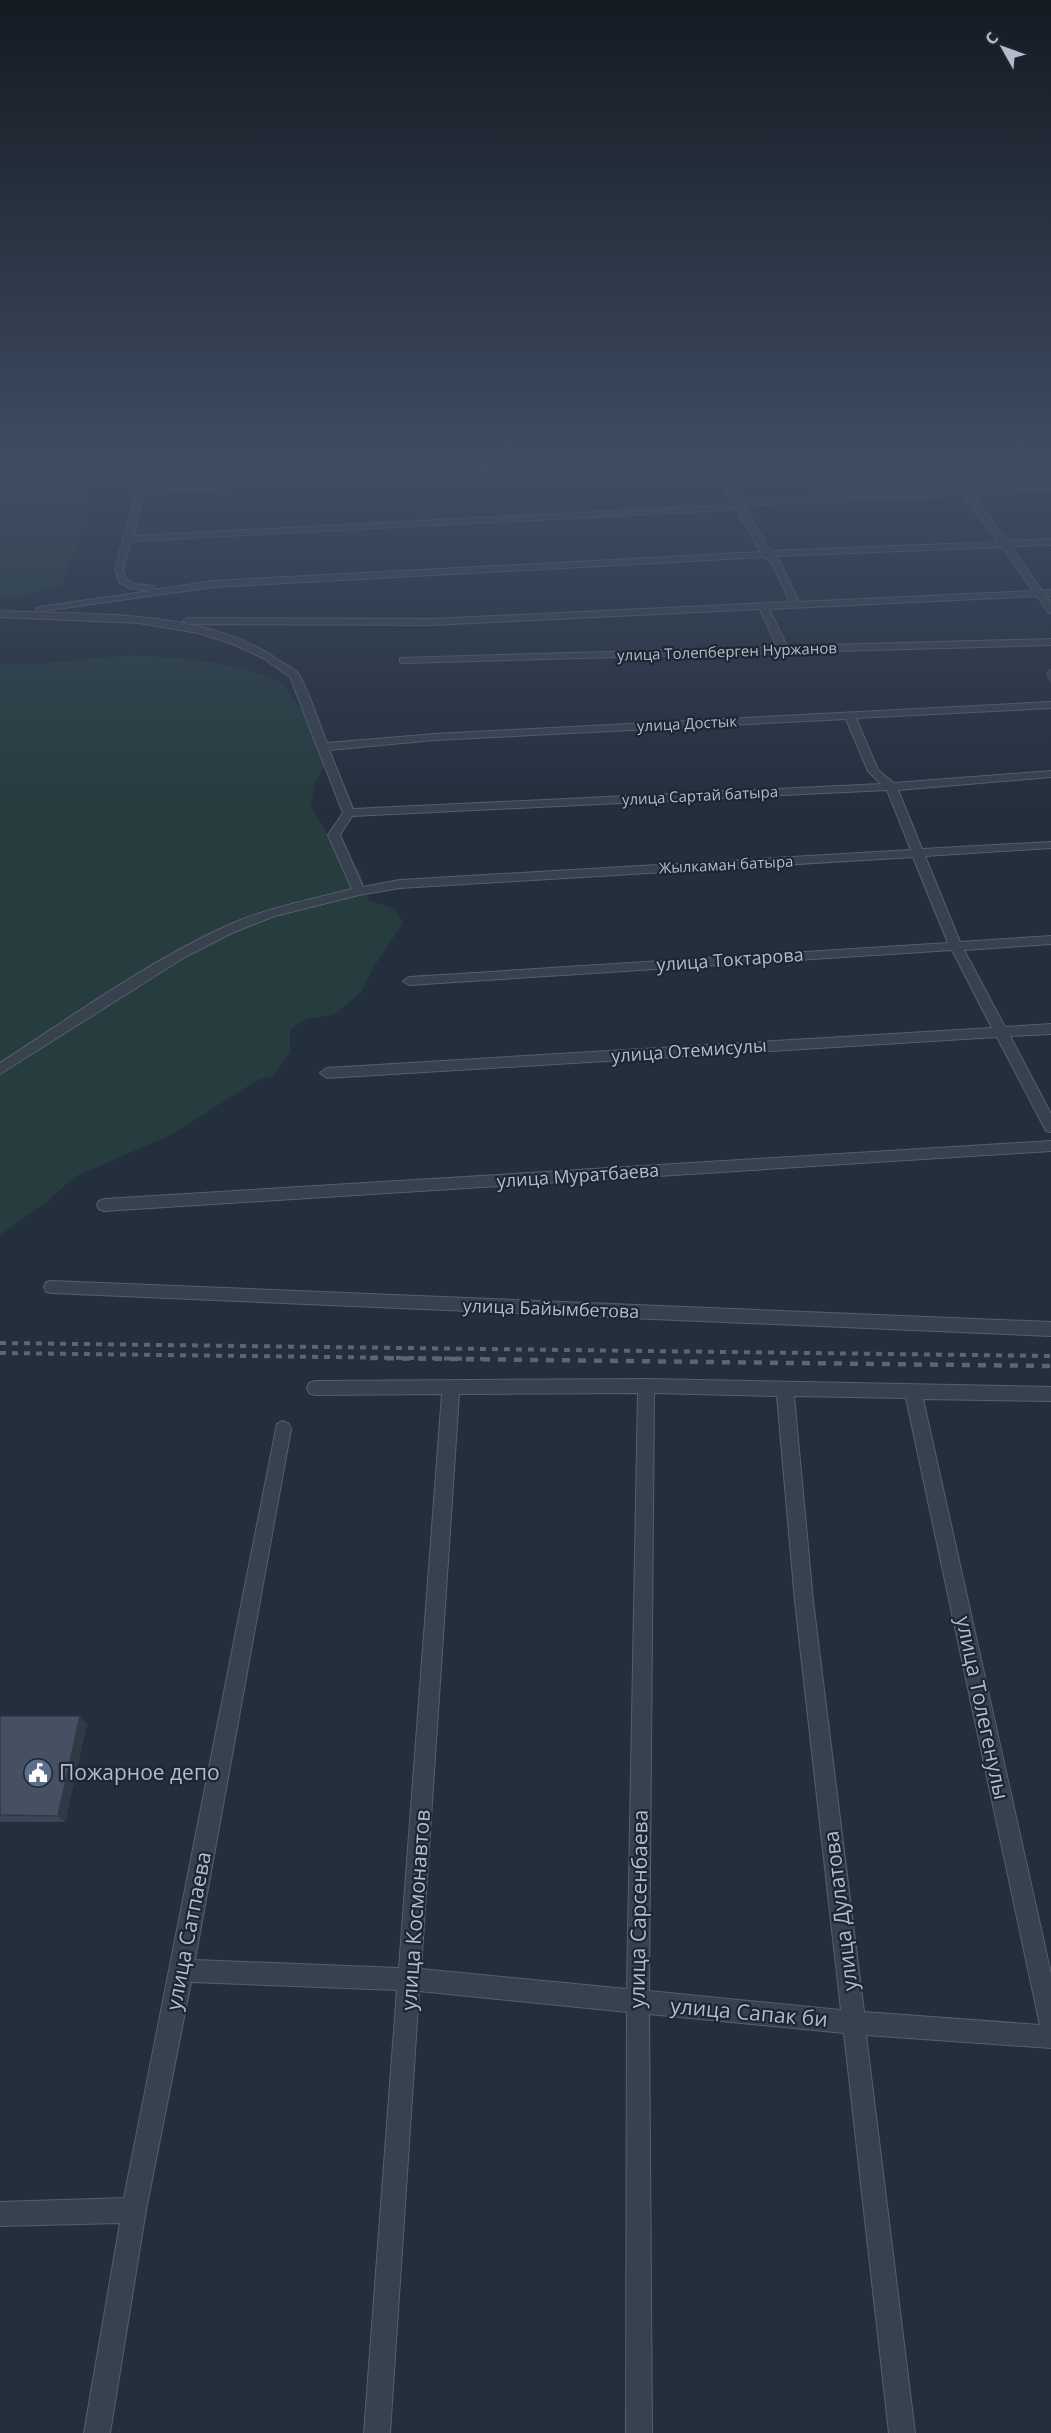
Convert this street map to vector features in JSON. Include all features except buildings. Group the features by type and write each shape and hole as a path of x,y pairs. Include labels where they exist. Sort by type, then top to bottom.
{"street":[{"path":"121,576 122,580 133,586 163,591"},
{"path":"13,615 213,584 369,576"},
{"path":"782,576 795,604"},
{"path":"1028,576 1051,610"},
{"path":"0,614 141,621 432,622 1051,593"},
{"path":"763,605 784,651"},
{"path":"141,621 200,630 237,642 294,675 349,813 333,835 359,891"},
{"name":"улица Толепберген Нуржанов","path":"404,660 1051,642"},
{"name":"улица Достык","path":"323,747 435,737 1051,705"},
{"path":"850,716 873,771 891,787 916,854 955,945 1051,1127"},
{"name":"улица Сартай батыра","path":"349,813 891,787 1051,774"},
{"name":"Жылкаман батыра","path":"0,1069 181,954 230,929 271,913 359,891 400,884 1051,845"},
{"name":"улица Токтарова","path":"409,981 1051,940"},
{"name":"улица Отемисулы","path":"327,1073 1051,1029"},
{"name":"улица Муратбаева","path":"104,1205 1051,1146"},
{"name":"улица Байымбетова","path":"52,1287 1051,1329"},
{"path":"315,1388 646,1386 1051,1394"},
{"name":"улица Сарсенбаева","path":"639,2433 638,2003 646,1386"},
{"name":"улица Космонавтов","path":"377,2433 452,1387"},
{"name":"улица Дулатова","path":"784,1389 804,1601 902,2433"},
{"name":"улица Толегенулы","path":"913,1391 1051,2025"},
{"name":"улица Сатпаева","path":"97,2433 134,2210 182,1971 283,1429"},
{"name":"улица Сапак би","path":"182,1971 411,1979 854,2023 1051,2037"},
{"path":"0,2214 134,2210"}],"green space":[{"path":"0,576 65,576 61,585 35,593 0,599"},
{"path":"128,655 185,659 229,666 250,670 281,683 299,707 329,760 315,781 311,806 329,837 360,871 368,900 395,909 403,923 373,968 361,992 334,1015 307,1019 290,1030 290,1053 273,1076 257,1080 173,1134 76,1176 44,1204 0,1235 0,665 38,664"}],"railway":[{"path":"0,1343 1051,1356"},
{"path":"0,1353 491,1359"},
{"path":"370,1358 1051,1366"}],"place":[{"name":"Пожарное депо","path":"38,1773"}]}
